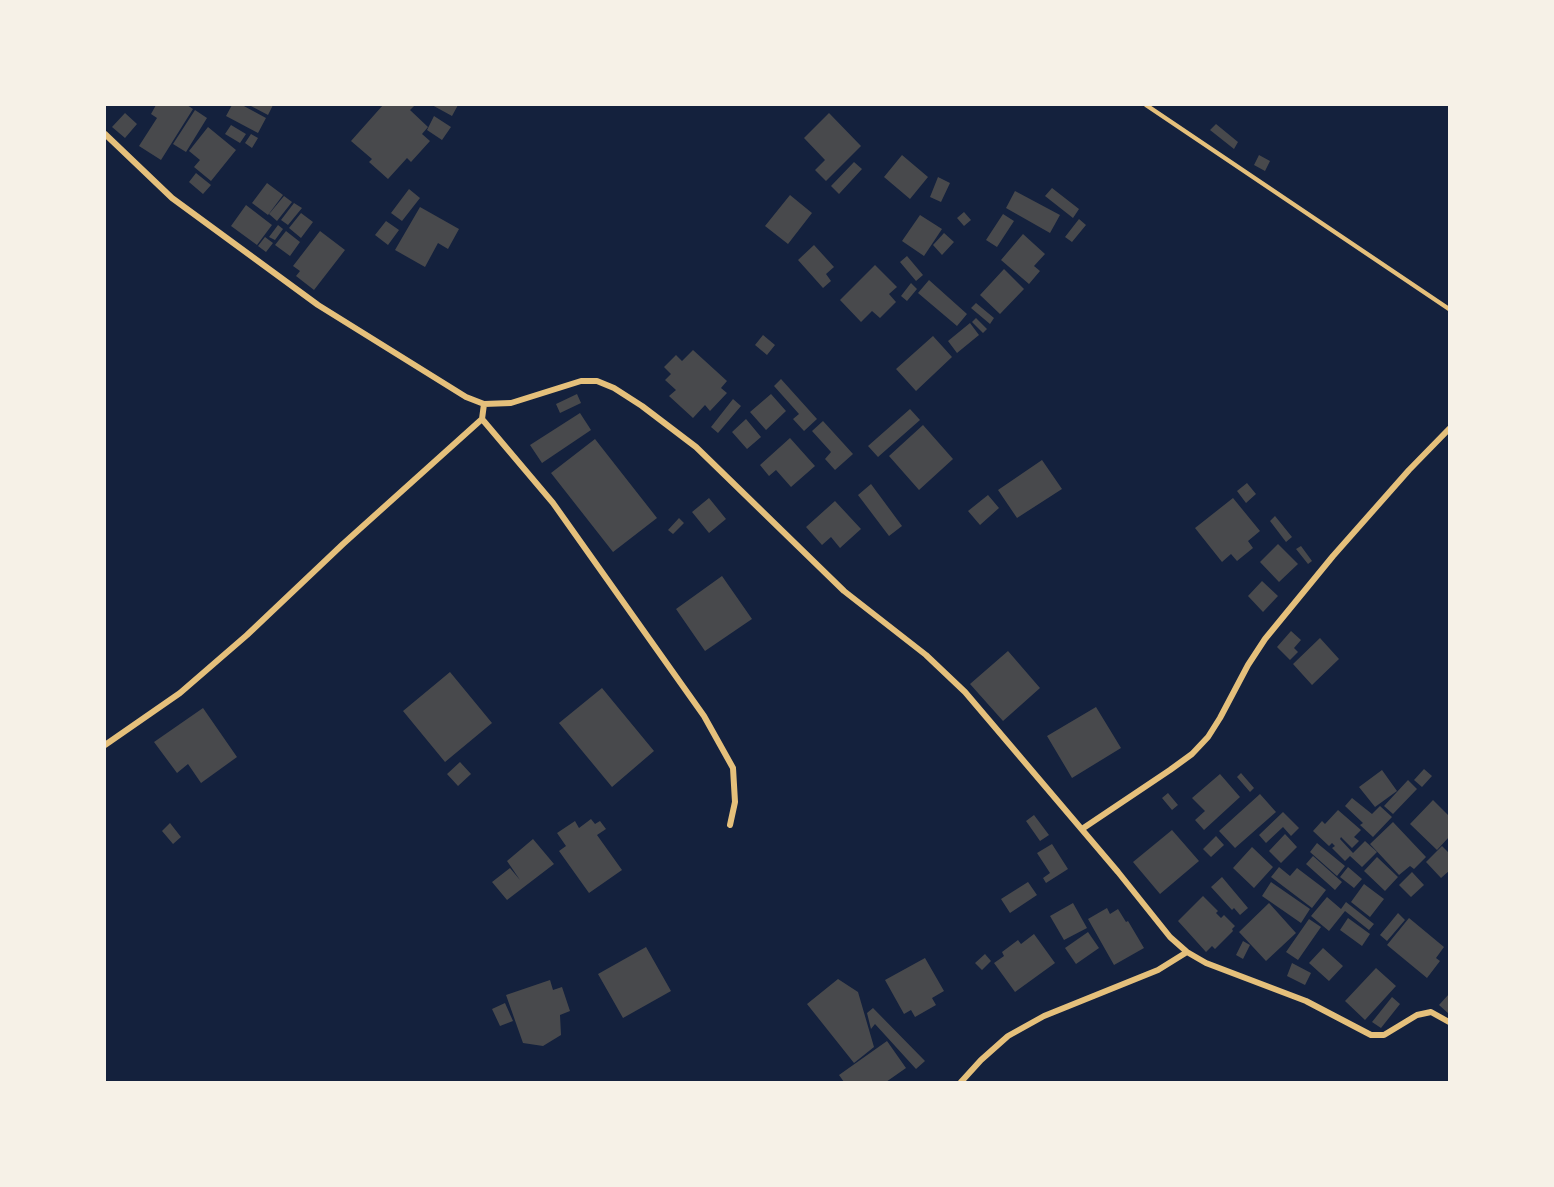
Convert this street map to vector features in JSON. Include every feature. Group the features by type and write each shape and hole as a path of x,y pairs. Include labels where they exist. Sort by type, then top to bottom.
{"street":[{"path":"105,134 172,198 318,305 466,397 483,404 511,403 581,381 597,381 614,388 642,406 696,447 844,591 926,656 965,692 1082,829 1170,937 1187,952 1206,963 1306,1001 1371,1035 1384,1035 1417,1015 1431,1012 1449,1022"},
{"path":"105,745 180,693 247,635 343,544 482,419 483,404"},
{"path":"482,419 554,503 704,716 733,768 735,802 730,825"},
{"path":"1082,829 1192,754 1208,737 1265,639 1333,556 1409,470 1449,429"},
{"path":"961,1082 1008,1036 1044,1016 1158,970 1187,952"}],"lane":[{"path":"1146,105 1449,309"}],"building":[{"path":"156,105 187,105 193,109 161,160 139,146 157,118 151,114"},
{"path":"232,105 242,105 266,118 258,133 226,116"},
{"path":"249,105 273,105 268,115"},
{"path":"383,105 415,105 410,110 428,127 422,134 430,141 411,162 407,158 388,179 369,162 372,159 351,141"},
{"path":"432,105 458,105 452,116"},
{"path":"195,110 207,118 186,152 173,144"},
{"path":"125,113 137,124 125,138 112,127"},
{"path":"829,113 861,146 826,181 815,170 825,160 804,138"},
{"path":"434,116 451,127 442,140 427,130"},
{"path":"1216,124 1238,142 1234,149 1210,130"},
{"path":"231,125 246,134 240,143 225,134"},
{"path":"208,127 236,150 211,181 194,167 200,160 189,151"},
{"path":"251,134 258,138 252,148 245,143"},
{"path":"902,155 928,177 910,199 884,177"},
{"path":"1259,155 1270,161 1265,171 1254,165"},
{"path":"854,162 862,169 839,194 831,186"},
{"path":"196,173 211,185 203,194 189,182"},
{"path":"938,177 950,183 941,202 930,197"},
{"path":"267,183 283,195 268,215 252,203"},
{"path":"1052,188 1079,209 1073,218 1045,196"},
{"path":"409,189 420,198 402,221 391,213"},
{"path":"1015,191 1060,215 1050,233 1006,208"},
{"path":"790,195 812,213 788,244 765,226"},
{"path":"284,196 292,202 277,221 269,214"},
{"path":"294,203 302,208 288,225 281,220"},
{"path":"246,205 272,225 257,245 231,226"},
{"path":"420,207 459,229 448,249 438,243 425,267 395,250"},
{"path":"964,212 971,220 964,226 957,218"},
{"path":"301,213 313,222 301,238 289,228"},
{"path":"1003,214 1014,221 997,247 986,240"},
{"path":"920,215 942,229 924,256 902,241"},
{"path":"1079,219 1086,225 1072,242 1065,237"},
{"path":"386,221 399,230 388,245 375,235"},
{"path":"278,225 283,229 275,240 269,237"},
{"path":"286,231 300,242 290,256 275,245"},
{"path":"320,231 345,250 314,290 296,276 300,271 293,266"},
{"path":"944,233 954,242 942,255 933,245"},
{"path":"1023,234 1045,254 1034,266 1040,271 1029,284 1001,260"},
{"path":"265,237 273,243 266,252 258,246"},
{"path":"814,245 834,267 826,274 831,281 823,288 798,260"},
{"path":"907,256 923,275 916,281 900,262"},
{"path":"875,265 897,287 889,294 896,302 880,318 872,311 861,322 840,300"},
{"path":"1004,269 1024,289 1000,314 980,295"},
{"path":"929,280 967,314 957,326 918,293"},
{"path":"911,283 917,289 907,301 901,296"},
{"path":"976,303 994,318 990,324 971,308"},
{"path":"976,318 987,329 983,333 972,322"},
{"path":"970,323 979,335 957,353 948,341"},
{"path":"763,335 775,345 767,355 755,345"},
{"path":"933,336 952,357 916,391 896,369"},
{"path":"693,350 727,381 721,388 727,393 710,411 705,405 693,418 669,396 676,390 665,380 671,374 664,367 676,355 682,361"},
{"path":"781,379 817,419 804,431 793,419 799,414 774,386"},
{"path":"577,394 581,403 560,413 556,404"},
{"path":"771,394 786,411 766,430 750,412"},
{"path":"733,399 741,406 718,433 711,427"},
{"path":"910,409 920,420 878,457 868,446"},
{"path":"580,413 591,430 542,463 530,445"},
{"path":"746,419 761,437 747,449 732,432"},
{"path":"823,421 853,454 835,470 825,459 831,452 812,431"},
{"path":"923,425 953,459 919,490 889,456"},
{"path":"790,438 815,466 791,487 776,470 769,476 760,465"},
{"path":"595,439 657,518 613,552 551,473"},
{"path":"1042,460 1062,489 1017,518 998,490"},
{"path":"1247,483 1256,494 1246,503 1237,491"},
{"path":"871,484 902,526 889,536 858,495"},
{"path":"988,495 999,508 980,525 968,511"},
{"path":"709,498 726,519 709,533 692,512"},
{"path":"1233,498 1260,531 1248,541 1253,548 1237,561 1231,554 1222,562 1195,528"},
{"path":"835,501 861,529 840,548 831,537 822,545 806,527"},
{"path":"1275,516 1292,537 1286,542 1270,521"},
{"path":"679,518 684,523 673,534 668,530"},
{"path":"1278,544 1298,564 1279,582 1260,562"},
{"path":"1301,546 1312,561 1308,564 1296,549"},
{"path":"722,576 752,619 705,651 676,609"},
{"path":"1262,581 1278,596 1263,612 1248,596"},
{"path":"1291,631 1301,640 1294,648 1298,652 1290,660 1277,647"},
{"path":"1320,638 1339,659 1312,685 1293,664"},
{"path":"1008,651 1040,688 1003,721 970,684"},
{"path":"450,672 492,723 445,762 403,711"},
{"path":"602,688 654,751 612,787 559,723"},
{"path":"1096,707 1121,748 1072,778 1047,736"},
{"path":"203,708 237,757 201,783 188,764 177,773 154,742"},
{"path":"460,762 471,774 458,786 447,774"},
{"path":"1424,769 1432,776 1422,787 1414,780"},
{"path":"1382,770 1397,791 1375,807 1359,787"},
{"path":"1241,773 1254,788 1250,792 1237,777"},
{"path":"1220,774 1240,797 1204,830 1195,820 1205,811 1192,798"},
{"path":"1408,780 1417,789 1393,814 1384,806"},
{"path":"1168,793 1178,805 1172,810 1162,798"},
{"path":"1260,794 1276,812 1235,848 1219,831"},
{"path":"1352,798 1372,814 1380,806 1392,817 1373,837 1360,825 1363,823 1345,806"},
{"path":"1433,800 1449,816 1449,837 1437,850 1410,824"},
{"path":"1338,810 1361,830 1354,837 1359,841 1352,848 1341,837 1340,839 1353,853 1365,841 1377,852 1362,867 1350,856 1345,861 1332,848 1335,846 1332,843 1329,846 1313,831 1322,821 1325,824"},
{"path":"1283,812 1299,828 1291,836 1283,827 1266,843 1259,835"},
{"path":"1034,815 1049,835 1040,841 1026,821"},
{"path":"591,819 595,824 600,821 606,829 597,835 622,870 589,893 559,851 566,846 557,833 575,821 579,828"},
{"path":"1393,822 1426,857 1414,869 1410,866 1399,875 1370,844"},
{"path":"170,823 181,837 173,844 162,831"},
{"path":"1172,830 1199,861 1160,894 1133,862"},
{"path":"1285,834 1297,847 1281,863 1269,851"},
{"path":"1216,836 1224,845 1211,857 1203,849"},
{"path":"533,839 554,864 507,900 492,882 510,868 520,880 507,861"},
{"path":"1317,843 1345,866 1337,876 1310,852"},
{"path":"1052,844 1068,869 1046,883 1043,878 1050,873 1037,853"},
{"path":"1442,846 1449,853 1449,871 1441,878 1426,862"},
{"path":"1252,847 1273,867 1254,888 1233,868"},
{"path":"1313,856 1342,882 1335,890 1306,864"},
{"path":"1377,857 1398,877 1385,891 1364,871"},
{"path":"1279,867 1290,876 1297,868 1326,890 1312,908 1271,877"},
{"path":"1348,867 1362,879 1354,888 1340,877"},
{"path":"1412,872 1424,885 1411,897 1399,885"},
{"path":"1222,877 1248,908 1240,915 1234,908 1232,910 1211,887"},
{"path":"1028,882 1037,895 1010,913 1001,899"},
{"path":"1271,882 1310,909 1301,923 1262,896"},
{"path":"1364,884 1384,899 1370,917 1351,902"},
{"path":"1203,896 1218,911 1216,913 1221,918 1224,915 1235,926 1215,949 1212,946 1206,952 1178,921"},
{"path":"1327,897 1341,909 1346,902 1374,924 1369,930 1345,911 1329,931 1311,916"},
{"path":"1073,903 1087,928 1064,940 1050,916"},
{"path":"1269,903 1296,933 1266,961 1239,932"},
{"path":"1107,908 1110,914 1118,909 1144,948 1114,965 1088,919"},
{"path":"1398,913 1405,920 1387,941 1380,935"},
{"path":"1348,918 1370,934 1362,946 1340,930"},
{"path":"1409,918 1444,947 1436,958 1440,961 1427,978 1387,945"},
{"path":"1309,919 1321,927 1298,960 1286,952"},
{"path":"1088,932 1099,948 1076,964 1065,948"},
{"path":"1034,934 1055,963 1015,992 994,963 1004,956 1002,952 1018,940 1021,944"},
{"path":"1243,941 1250,945 1243,959 1236,955"},
{"path":"646,947 671,991 623,1018 598,974"},
{"path":"1323,948 1343,966 1329,981 1309,963"},
{"path":"985,954 991,961 982,970 975,963"},
{"path":"925,958 944,991 932,998 936,1005 915,1017 911,1010 904,1014 885,980"},
{"path":"1292,963 1311,973 1305,985 1287,976"},
{"path":"1376,968 1396,986 1365,1020 1345,1001"},
{"path":"838,979 858,992 874,1047 854,1063 807,1004"},
{"path":"550,980 553,990 562,987 570,1011 560,1015 561,1035 543,1046 523,1043 506,995"},
{"path":"1449,994 1449,1014 1439,1005"},
{"path":"1392,997 1400,1004 1381,1028 1372,1022"},
{"path":"505,1003 513,1021 500,1026 492,1009"},
{"path":"873,1008 925,1061 916,1069 875,1024 871,1029 867,1013"},
{"path":"887,1041 906,1068 886,1082 844,1082 839,1075"}]}
